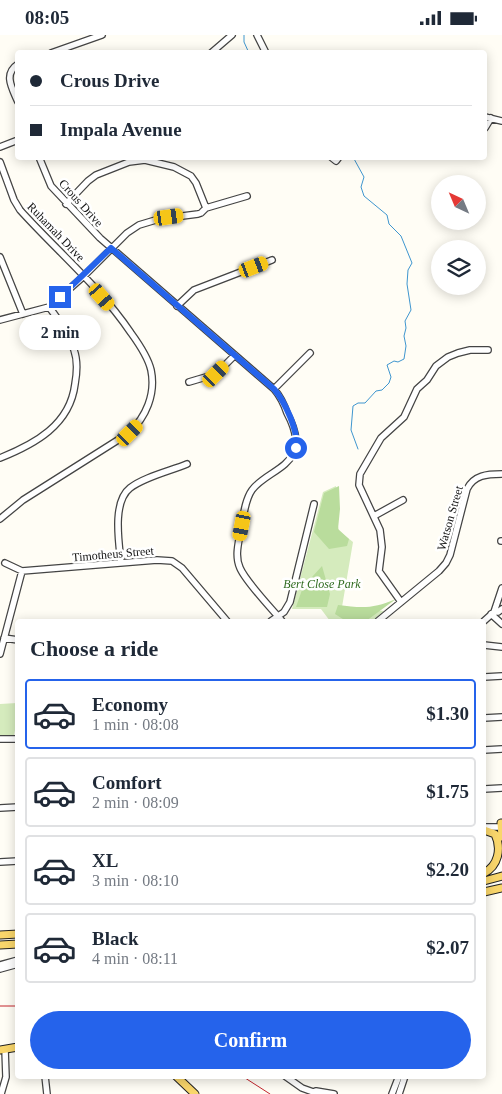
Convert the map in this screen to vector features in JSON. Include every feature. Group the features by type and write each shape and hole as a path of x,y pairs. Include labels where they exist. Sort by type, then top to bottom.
{"main road":[{"path":"502,825 502,837"},
{"path":"486,830 496,835 500,842 500,854 494,866"},
{"path":"486,872 494,866 502,854"},
{"path":"486,880 502,876"},
{"path":"486,892 502,888"},
{"path":"0,935 15,934"},
{"path":"0,945 15,944"},
{"path":"2,1049 15,1047"},
{"path":"179,1079 195,1094"}],"street":[{"path":"60,50 102,35"},
{"path":"214,50 232,35"},
{"path":"257,35 264,50"},
{"path":"15,66 9,75 15,95"},
{"path":"488,117 502,121"},
{"path":"0,147 15,141"},
{"name":"Crous Drive","path":"40,160 51,186 66,204 111,248 274,389 280,397 295,429 296,448 286,463 258,483 252,491 242,526 237,555 238,563 243,573 280,619"},
{"path":"66,204 96,175 129,161 145,160 174,167 191,176 196,183 206,208"},
{"name":"Ruhamah Drive","path":"0,162 14,200 20,210 84,276 126,325 145,356 152,373 151,397 147,409 138,425 130,433 23,500 0,519"},
{"path":"0,319 49,307 138,225 158,219 198,214 206,208 247,196"},
{"path":"1,260 22,314"},
{"path":"177,306 194,290 272,260"},
{"path":"0,458 33,443 46,434 65,414 71,403 77,376 75,351 62,325 49,307"},
{"path":"401,602 379,571 382,539 380,530 362,491 359,479 362,469 381,438 404,417 417,389 427,380 438,364 448,357 464,351 488,350"},
{"path":"274,389 310,353"},
{"path":"188,382 216,374 235,355"},
{"path":"121,563 119,508 123,495 129,488 138,483 188,464"},
{"name":"Watson Street","path":"380,619 439,571 448,560 470,483 483,475 502,474"},
{"path":"374,516 403,500"},
{"path":"274,619 284,611 290,602 314,504"},
{"name":"Timotheus Street","path":"5,563 22,571 166,560 178,564 225,619"},
{"path":"0,654 22,571"},
{"path":"486,619 492,613 502,588"},
{"path":"492,613 502,609"},
{"path":"492,613 502,624"},
{"path":"4,638 15,640"},
{"path":"486,645 502,647"},
{"path":"486,677 502,676"},
{"path":"486,718 502,717"},
{"path":"0,739 15,739"},
{"path":"486,750 502,749"},
{"path":"486,789 502,788"},
{"path":"0,808 15,807"},
{"path":"486,824 502,825"},
{"path":"486,829 502,825"},
{"path":"0,862 15,861"},
{"path":"0,965 15,961"},
{"path":"0,969 15,965"},
{"path":"1,1094 6,1077 2,1049"},
{"path":"45,1079 47,1094"},
{"path":"288,1079 319,1094"},
{"path":"392,1094 397,1079"},
{"path":"399,1094 404,1079"},
{"path":"311,1090 333,1094"}],"green space":[{"name":"Bert Close Park","path":"336,486 335,511 339,531 353,542 342,607 384,611 374,619 328,619 321,609 292,609 323,492"},
{"path":"339,486 340,509 338,529 349,539 347,546 329,549 314,532 324,493"},
{"path":"322,566 330,594 327,607 296,607 303,587"},
{"path":"396,599 369,619 343,619 335,614 338,605 367,607 381,605"},
{"path":"15,703 14,736 0,736 0,704"}],"waterway":[{"path":"244,35 244,42 248,50"},
{"path":"355,160 364,177 361,187 364,196 387,215 389,224 401,236 412,263 408,270 407,284 411,310 405,321 404,336 406,346 404,359 387,365 391,377 389,383 382,390 376,391 365,403 358,403 353,406 351,430 358,449"}],"railway":[{"path":"0,1006 15,1006"},
{"path":"247,1079 270,1094"}],"route":[{"path":"60,297 111,248 274,389 280,397 295,429 296,448"}]}
